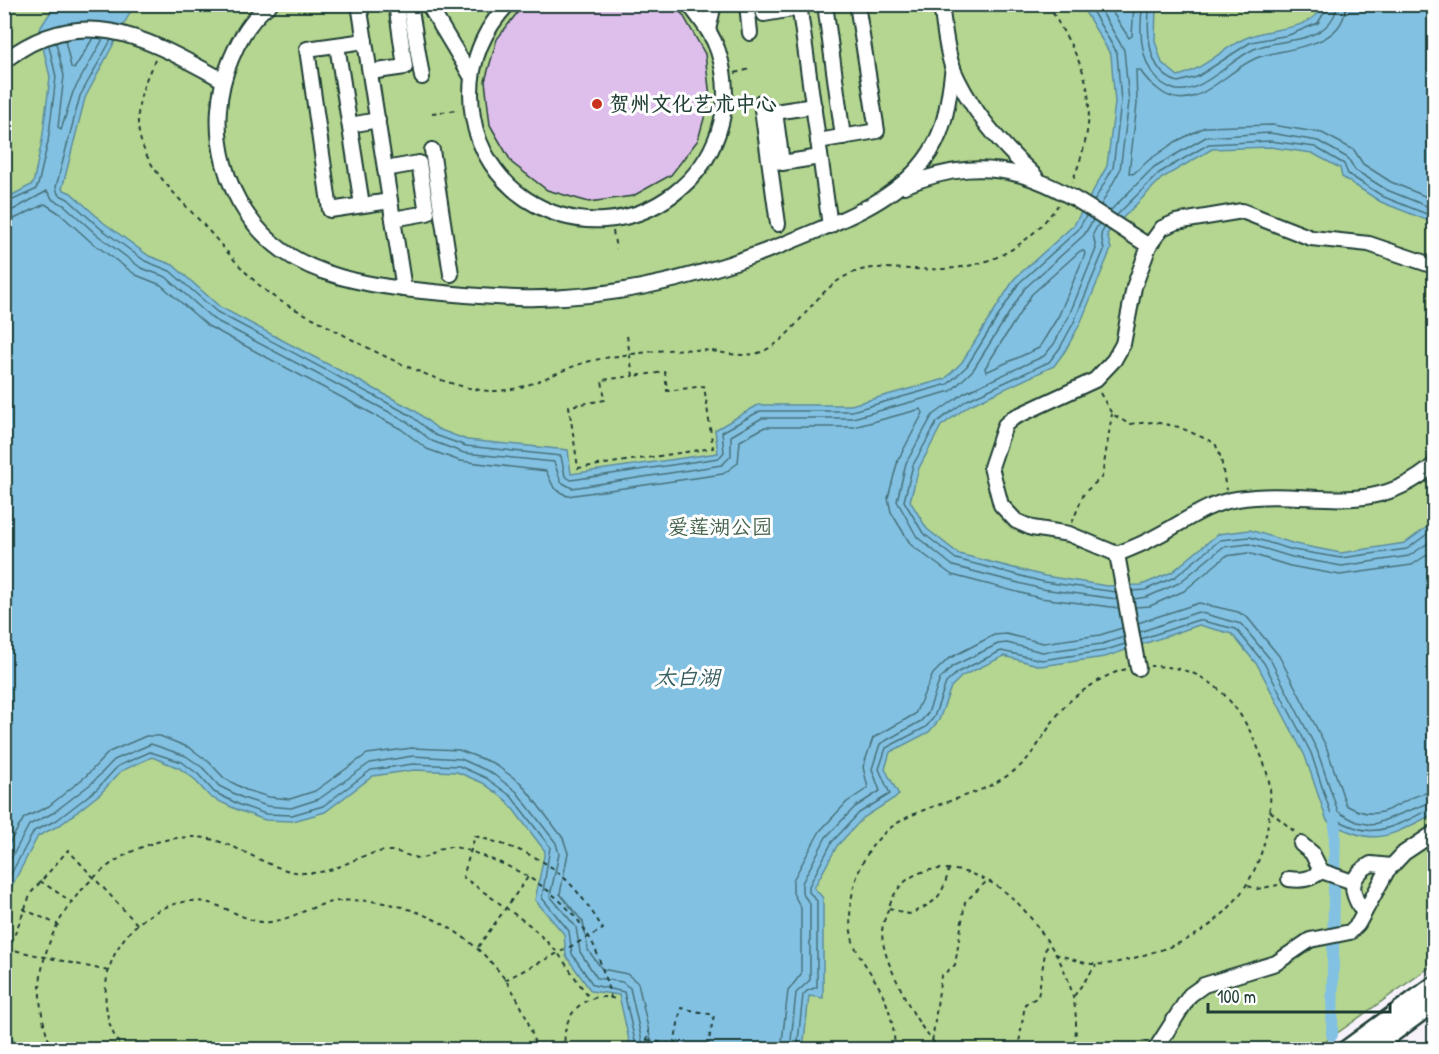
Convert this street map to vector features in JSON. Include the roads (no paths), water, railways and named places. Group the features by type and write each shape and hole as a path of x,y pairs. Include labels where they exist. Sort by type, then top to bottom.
{"main road":[{"path":"1345,1050 1434,985"},
{"path":"1370,1050 1434,1003"}],"street":[{"path":"270,4 247,27 237,44 223,80 217,120 221,155 235,192 253,222 283,250 308,264 362,282 404,289 519,298 631,289 673,281 752,259 830,226 900,188 949,171 989,168 1040,180 1149,246"},
{"path":"359,4 404,289"},
{"path":"370,72 405,67 396,4"},
{"path":"410,4 422,77"},
{"path":"428,4 471,76"},
{"path":"508,4 495,18 479,46 471,76 471,109 475,132 490,164 513,190 543,210 577,220 612,220 646,212 676,194 700,169 717,138 724,104 723,75 717,49 708,30 689,4"},
{"path":"708,30 714,4"},
{"path":"747,4 750,33"},
{"path":"763,4 764,14 799,6 830,226"},
{"path":"825,4 843,137"},
{"path":"818,141 878,131 857,4"},
{"path":"900,188 934,147 947,114 952,67 941,4"},
{"path":"4,61 32,41 52,32 73,28 114,30 141,36 223,80"},
{"path":"365,41 307,49 330,210 390,201"},
{"path":"337,45 362,205"},
{"path":"807,57 831,54"},
{"path":"952,67 976,110 998,140 1040,180"},
{"path":"761,102 778,224"},
{"path":"814,106 775,112 782,163 820,157"},
{"path":"947,114 954,108 976,110"},
{"path":"350,125 378,120"},
{"path":"989,168 999,153 998,140"},
{"path":"934,147 937,162 949,171"},
{"path":"432,150 451,274"},
{"path":"385,169 419,163 427,213 393,219"},
{"path":"1434,266 1369,244 1311,238 1242,211 1176,222 1162,228 1149,246 1134,287 1123,344 1114,360 1095,380 1012,418 1005,425 991,467 1001,505 1017,521 1032,528 1069,534 1117,554 1156,537 1199,511 1227,501 1251,498 1373,498 1400,488 1434,465"},
{"path":"1117,554 1138,668"},
{"path":"1155,1050 1190,995 1204,985 1276,963 1310,940 1350,932 1391,867 1404,853 1434,833"},
{"path":"1301,844 1312,853 1321,871 1353,882"},
{"path":"1364,913 1354,898 1353,882 1362,869 1371,864 1391,867"},
{"path":"1289,879 1299,881 1312,878 1321,871"}],"water":[{"name":"太白湖","path":"55,5 134,5 85,98 62,189 71,193 104,223 149,256 173,265 220,307 414,410 438,429 467,440 568,450 571,474 718,453 715,430 758,405 851,405 945,379 962,362 1015,278 1074,225 1107,166 1115,103 1111,55 1081,5 1156,5 1155,41 1162,63 1178,76 1199,68 1233,44 1251,36 1292,27 1310,20 1325,5 1434,5 1434,223 1381,202 1342,177 1340,168 1312,153 1270,147 1212,149 1162,178 1107,234 1111,249 1080,324 1054,366 970,405 941,426 919,468 910,501 927,529 959,554 1045,576 1107,586 1142,585 1172,572 1218,534 1250,530 1295,544 1341,553 1405,543 1434,522 1434,814 1404,829 1370,837 1358,835 1327,821 1305,756 1258,666 1232,634 1199,625 1105,657 1041,666 1004,656 962,676 951,687 939,720 929,732 890,752 885,769 899,795 863,818 837,846 814,888 823,898 823,998 809,996 803,1049 631,1049 619,995 591,991 566,956 564,934 535,900 545,851 507,801 483,783 457,772 414,770 373,776 325,812 293,821 265,820 210,797 193,778 179,768 152,757 121,771 101,793 60,825 38,836 5,899 5,199 33,184 42,141 50,77 39,30"},
{"path":"4,1020 17,1049 5,1049"}],"waterway":[{"path":"1332,1035 1335,817"}],"place":[{"name":"贺州文化艺术中心","path":"597,104"}],"park label":[{"name":"爱莲湖公园","path":"720,527"}]}
